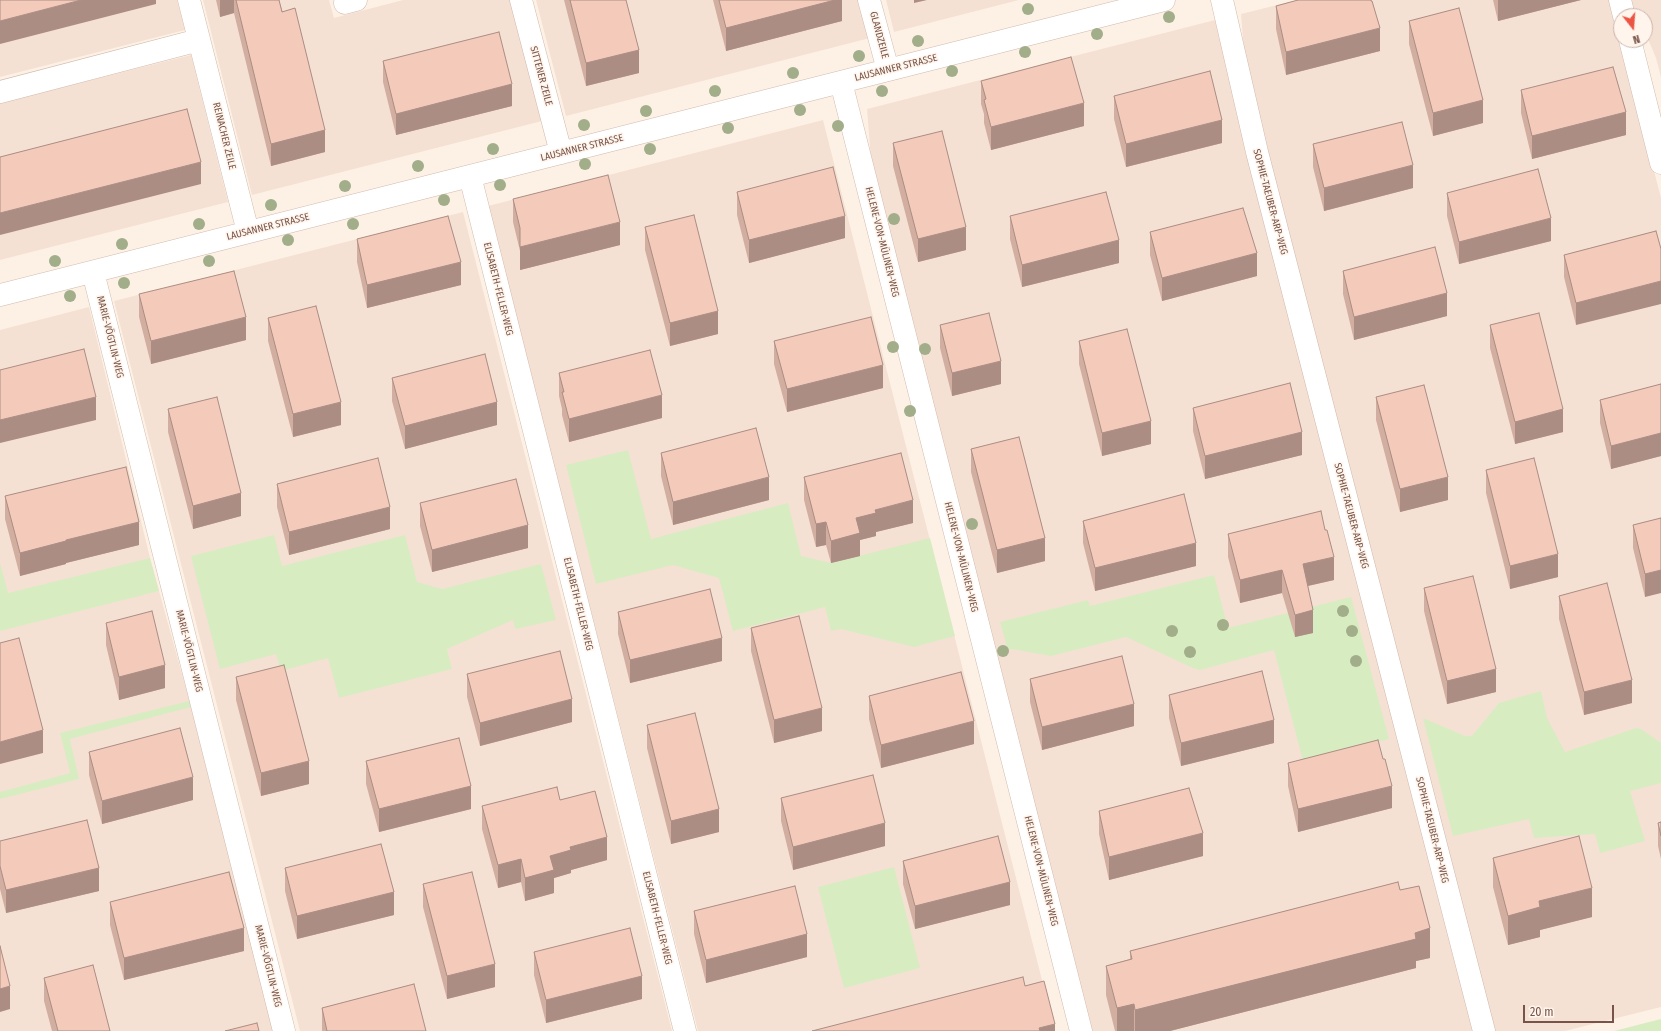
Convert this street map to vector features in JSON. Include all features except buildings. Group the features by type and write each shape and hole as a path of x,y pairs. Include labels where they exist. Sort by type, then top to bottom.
{"street":[{"name":"REINACHER ZEILE","path":"189,0 248,232"},
{"name":"SITTENER ZEILE","path":"521,0 561,153"},
{"name":"GLANDZEILE","path":"869,0 888,70"},
{"name":"LAUSANNER STRASSE","path":"0,296 1164,0"},
{"name":"SOPHIE-TAEUBER-ARP-WEG","path":"1222,0 1257,152 1484,1031"},
{"path":"0,92 199,40"},
{"path":"1632,48 1661,163"},
{"name":"HELENE-VON-MÜLINEN-WEG","path":"841,82 1081,1031"},
{"name":"ELISABETH-FELLER-WEG","path":"470,176 685,1031"},
{"name":"MARIE-VÖGTLIN-WEG","path":"93,272 284,1031"}],"shaded area":[{"path":"0,0 177,0 185,30 0,77"},
{"path":"203,0 329,0 334,18 403,0 511,0 542,121 252,195"},
{"path":"536,0 860,0 870,38 566,116"},
{"path":"886,0 1019,0 894,32"},
{"path":"1297,0 1610,0 1613,12 1613,48 1622,48 1661,198 1661,1007 1565,1031 1492,1031 1255,114 1259,113 1244,51 1241,14"},
{"path":"1627,0 1661,0 1661,77 1652,48 1653,48 1653,8 1630,8"},
{"path":"1215,20 1474,1031 1092,1031 871,159 867,109"},
{"path":"191,55 228,202 0,260 0,103"},
{"path":"823,120 1055,1031 698,1031 488,206"},
{"path":"463,212 672,1031 300,1031 114,301"},
{"path":"89,307 150,558 191,707 273,1031 0,1031 0,330"}],"green space":[{"path":"628,450 651,539 788,503 801,556 831,563 930,538 955,636 914,647 841,629 831,631 825,607 733,631 719,578 673,565 596,584 566,465"},
{"path":"274,535 282,566 405,535 417,582 442,589 541,564 556,620 515,629 513,620 447,649 452,669 339,698 328,658 281,671 276,654 220,669 191,556"},
{"path":"150,558 159,591 0,631 0,563 8,593"},
{"path":"1214,575 1228,628 1351,597 1389,739 1303,761 1274,650 1200,670 1126,637 1051,656 1012,649 1008,650 1000,622 1088,600 1090,606"},
{"path":"1541,691 1547,718 1565,752 1636,728 1641,729 1661,743 1661,783 1630,791 1645,841 1600,853 1595,834 1534,838 1529,819 1453,836 1423,718 1465,736 1472,736 1499,703"},
{"path":"189,701 191,707 70,739 79,779 0,799 0,792 70,773 60,733"},
{"path":"894,867 920,968 844,988 818,887"},
{"path":"1661,1019 1661,1031 1614,1031"}]}
